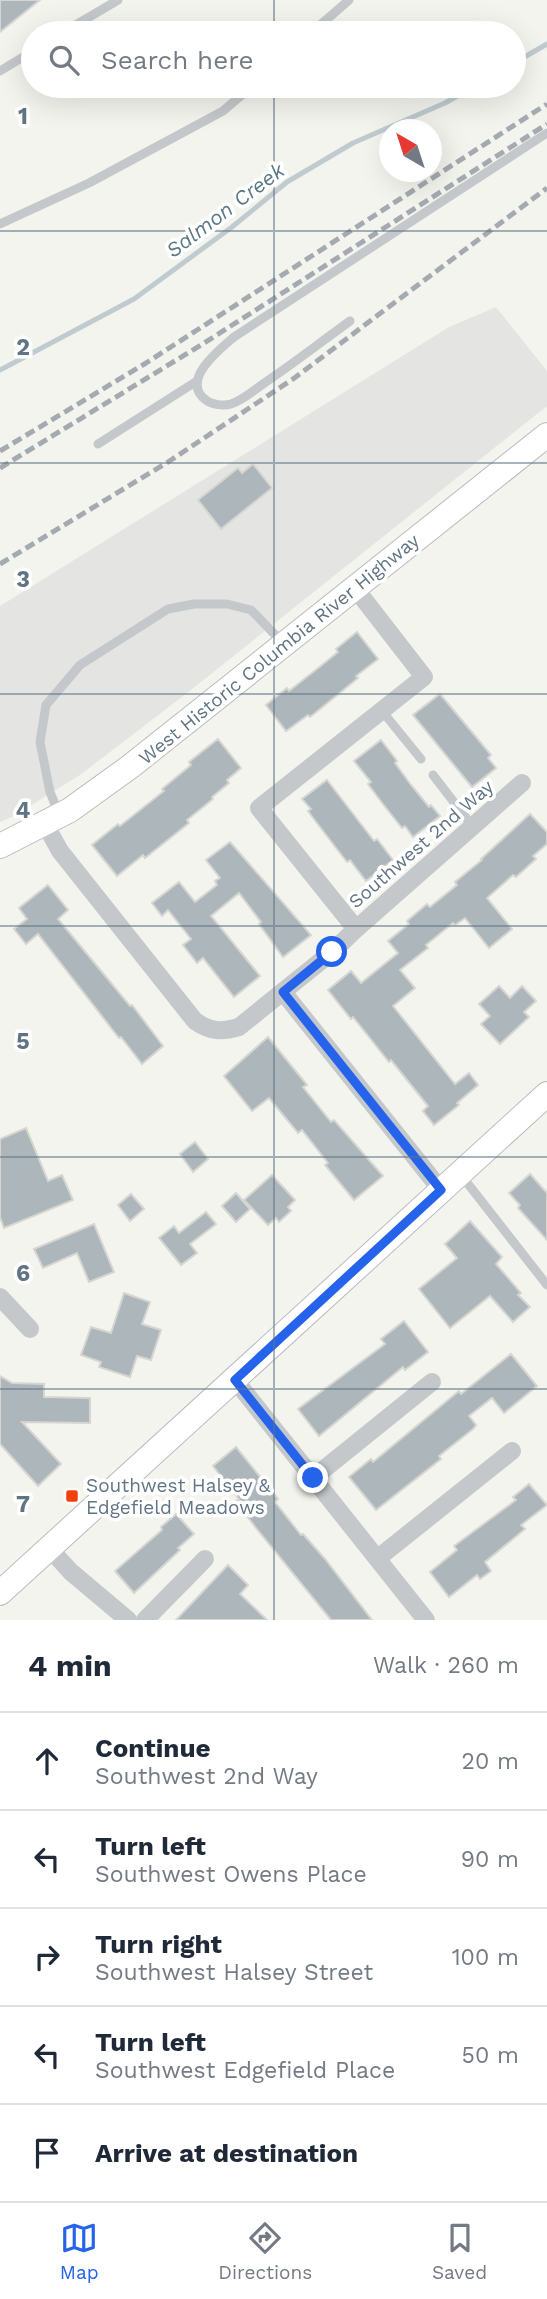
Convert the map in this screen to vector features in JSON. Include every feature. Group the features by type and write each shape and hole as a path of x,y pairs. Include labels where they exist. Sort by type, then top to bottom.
{"street":[{"name":"West Historic Columbia River Highway","path":"0,846 52,820 131,766 547,435"},
{"path":"355,588 424,677 259,808 356,929"},
{"name":"Southwest 2nd Way","path":"52,820 60,851 195,1021 214,1030 225,1031 240,1027 332,952 522,783"},
{"path":"283,992 441,1190"},
{"path":"0,1593 547,1094"},
{"path":"0,1297 30,1329"},
{"path":"235,1380 426,1620"},
{"path":"313,1478 432,1382"},
{"path":"378,1559 512,1451"},
{"path":"49,1548 71,1572 128,1620"},
{"path":"145,1620 205,1559"}],"lane":[{"path":"82,21 118,0"},
{"path":"325,21 349,0"},
{"path":"0,71 21,58"},
{"path":"0,224 89,183 223,111 238,98"},
{"path":"98,443 197,381 209,360 234,337 547,133"},
{"path":"197,381 198,390 205,400 217,405 230,404 274,377 350,321"},
{"path":"52,820 50,792 40,742 46,705 80,665 168,609 194,604 227,604 251,610 285,645"},
{"path":"382,710 421,760"},
{"path":"433,775 473,827"},
{"path":"460,1173 547,1284"}],"shaded area":[{"path":"496,307 547,371 547,406 191,690 80,775 0,822 0,606 449,327"}],"building":[{"path":"0,0 40,0 0,32"},
{"path":"253,464 272,488 221,529 198,500 238,468 242,473"},
{"path":"357,632 378,659 310,717 308,715 286,731 266,705 317,669"},
{"path":"440,694 491,755 488,758 496,768 472,787 413,715"},
{"path":"218,739 241,768 227,780 229,783 212,797 213,799 187,820 189,823 145,858 143,855 117,876 92,845 164,791 162,789 191,765 189,762"},
{"path":"381,740 411,785 440,816 413,837 383,804 368,784 371,782 354,761"},
{"path":"327,780 374,841 377,839 393,860 366,881 350,860 347,862 302,799"},
{"path":"530,814 547,832 547,844 533,856 536,859 516,877 513,875 487,898 512,929 489,948 465,918 455,925 453,923 426,945 428,948 400,970 415,988 393,1006 455,1084 469,1073 478,1085 434,1125 423,1111 428,1106 328,990 351,971 361,983 398,953 388,941 409,924 407,921 427,904 430,907 457,885 455,882"},
{"path":"230,842 311,935 283,957 239,893 211,916 260,976 234,997 203,958 197,963 183,945 191,939 168,910 162,916 152,903 179,882 195,902 217,885 215,881 220,878 206,860"},
{"path":"48,885 68,910 58,919 130,1006 132,1005 163,1046 142,1064 38,934 26,944 14,929 27,919 19,908"},
{"path":"499,986 510,998 522,986 536,1001 524,1012 529,1017 500,1044 481,1024 490,1016 479,1004"},
{"path":"268,1037 307,1085 303,1087 331,1122 334,1120 383,1176 354,1200 325,1165 328,1163 302,1130 298,1133 269,1098 252,1111 224,1076"},
{"path":"26,1128 48,1181 62,1175 73,1200 4,1228 0,1217 0,1139"},
{"path":"195,1142 208,1159 193,1172 180,1154"},
{"path":"530,1174 547,1193 547,1240 518,1208 520,1205 509,1193"},
{"path":"272,1175 295,1200 288,1207 291,1211 279,1222 276,1218 268,1225 244,1200"},
{"path":"236,1193 250,1209 236,1222 222,1206"},
{"path":"131,1194 144,1209 130,1221 118,1205"},
{"path":"206,1212 216,1224 190,1244 197,1253 181,1265 159,1238 174,1226 179,1233"},
{"path":"470,1221 502,1257 496,1264 530,1307 513,1322 490,1296 450,1328 419,1289 457,1258 445,1244"},
{"path":"94,1224 114,1272 89,1282 77,1253 43,1268 34,1249"},
{"path":"124,1293 150,1302 142,1324 161,1330 151,1360 137,1356 130,1377 99,1367 101,1362 81,1355 91,1327 111,1333"},
{"path":"404,1321 428,1352 405,1370 403,1367 319,1436 298,1409 385,1344 381,1339"},
{"path":"511,1354 537,1386 504,1413 492,1398 469,1416 476,1425 473,1429 439,1456 441,1459 376,1510 349,1477 371,1459 373,1462 459,1391 461,1394"},
{"path":"0,1376 12,1383 44,1384 44,1397 90,1398 90,1423 22,1422 61,1464 38,1486 0,1444"},
{"path":"236,1447 278,1499 275,1502 301,1535 303,1534 325,1559 372,1620 331,1620 256,1528 236,1501 239,1499 213,1466"},
{"path":"529,1484 547,1505 521,1525 525,1529 485,1562 491,1571 480,1579 477,1575 449,1597 430,1572 457,1550 454,1546 516,1500 513,1497"},
{"path":"176,1514 194,1534 134,1593 115,1571 162,1530 161,1527"},
{"path":"228,1565 248,1585 240,1594 267,1620 176,1620"}],"waterway":[{"name":"Salmon Creek","path":"526,56 547,44"},
{"name":"Salmon Creek","path":"0,370 134,299 232,227 287,182 353,143 454,98"}],"railway":[{"path":"0,451 146,363 547,104"},
{"path":"0,468 201,345 547,124"},
{"path":"0,564 168,462 293,379 547,188"}],"place":[{"name":"Southwest Halsey & Edgefield Meadows","path":"72,1496"}],"route":[{"path":"313,1478 235,1380 441,1190 283,992 332,952"}]}
